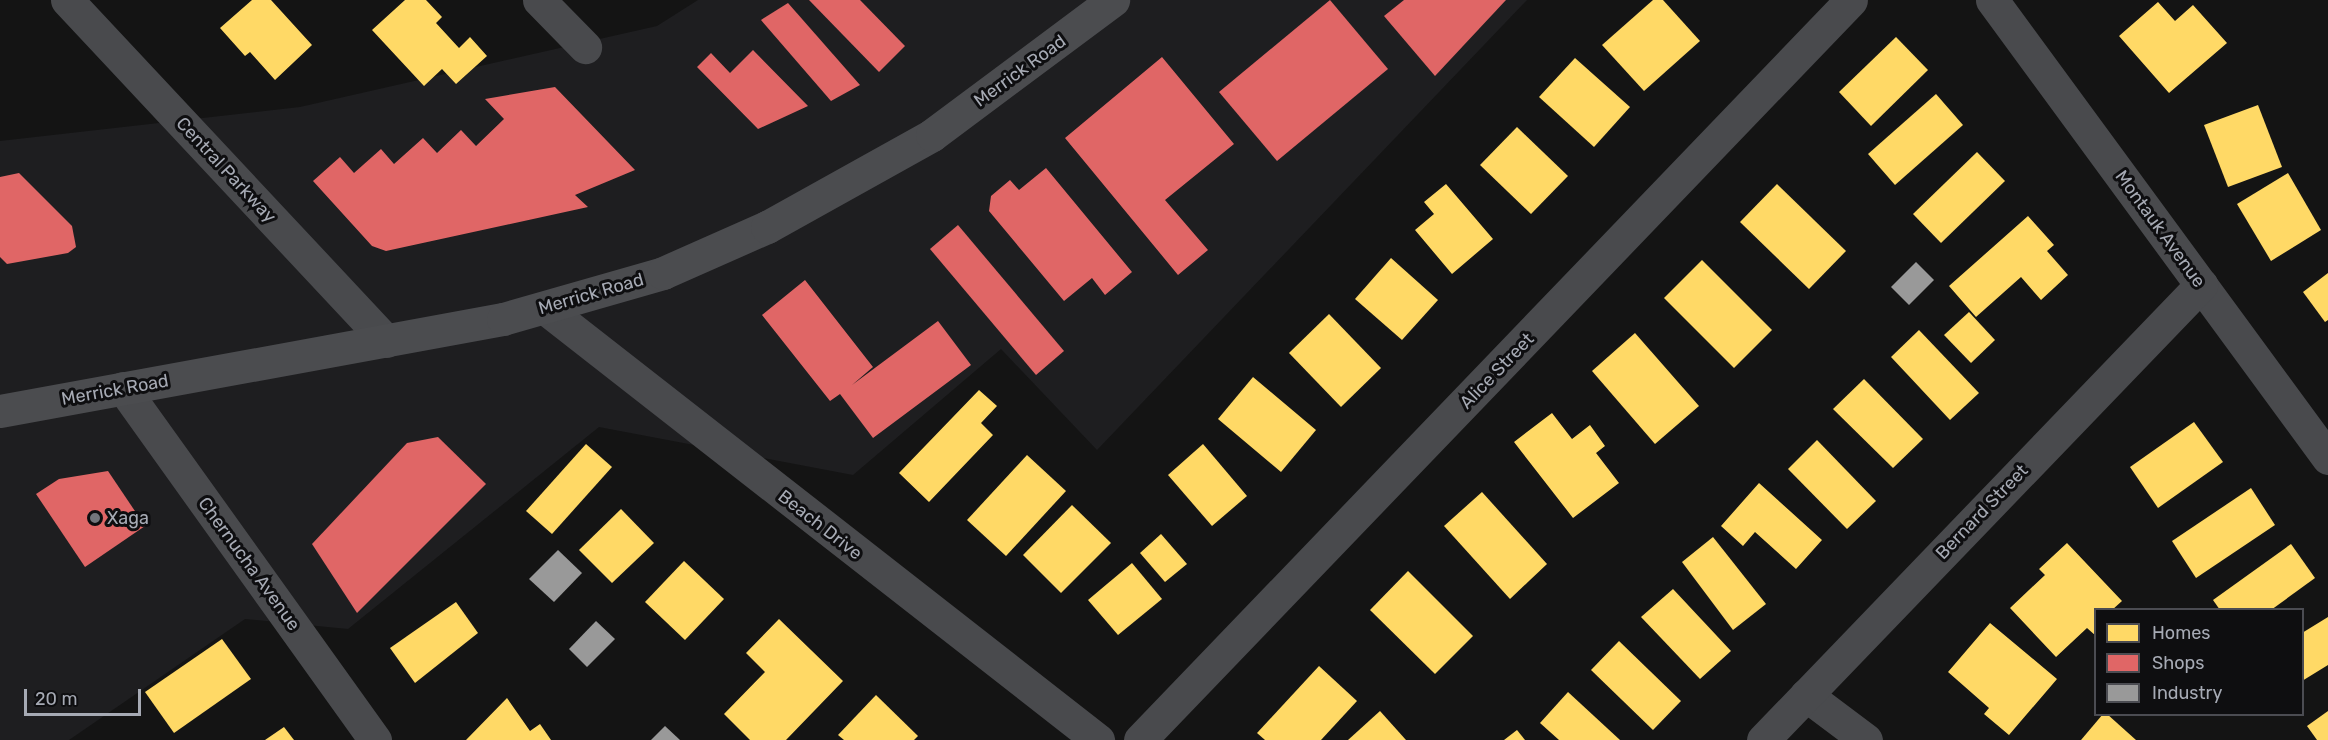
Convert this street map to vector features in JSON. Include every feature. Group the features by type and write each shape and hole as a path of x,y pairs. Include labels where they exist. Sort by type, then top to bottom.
{"main road":[{"name":"Merrick Road","path":"0,411 386,341 545,308 663,273 767,227 932,135 1113,0"}],"street":[{"path":"539,0 585,47"},
{"name":"Alice Street","path":"1140,740 1851,0"},
{"name":"Montauk Avenue","path":"1992,0 2328,458"},
{"name":"Central Parkway","path":"78,5 386,341"},
{"name":"Bernard Street","path":"1763,740 2201,285"},
{"name":"Beach Drive","path":"545,308 1098,740"},
{"name":"Chernucha Avenue","path":"123,388 375,740"},
{"path":"1806,695 1866,740"}],"shaded area":[{"path":"698,0 1527,0 1097,450 1001,349 853,475 599,427 348,629 245,619 69,740 0,740 0,141 300,107 657,26"}],"building: Homes":[{"path":"252,0 271,0 312,45 275,80 250,52 245,56 220,28"},
{"path":"405,0 426,0 442,17 436,23 459,48 470,37 487,56 456,84 442,69 424,86 372,30"},
{"path":"1653,0 1663,0 1700,41 1644,91 1602,45"},
{"path":"2158,2 2175,21 2193,5 2227,43 2169,93 2119,36"},
{"path":"1896,37 1928,70 1871,126 1839,92"},
{"path":"1575,58 1630,107 1594,147 1539,97"},
{"path":"1936,94 1963,125 1895,185 1868,154"},
{"path":"2258,105 2282,167 2228,187 2204,125"},
{"path":"1517,127 1568,176 1531,214 1480,165"},
{"path":"1977,152 2005,181 1941,243 1913,214"},
{"path":"2288,173 2321,230 2271,261 2237,204"},
{"path":"1446,184 1493,239 1452,274 1415,230 1434,214 1424,202"},
{"path":"1777,184 1846,251 1809,289 1740,222"},
{"path":"2028,216 2054,245 2047,251 2068,275 2041,300 2021,277 1976,317 1949,286"},
{"path":"1391,258 1438,300 1402,340 1355,299"},
{"path":"1702,260 1772,330 1734,368 1664,298"},
{"path":"2328,273 2328,320 2325,322 2303,292"},
{"path":"1969,312 1995,340 1971,363 1944,335"},
{"path":"1329,314 1381,368 1341,407 1289,353"},
{"path":"1919,330 1979,393 1950,420 1891,357"},
{"path":"1635,333 1699,406 1655,444 1592,371"},
{"path":"1253,377 1316,430 1281,472 1218,419"},
{"path":"1864,379 1923,439 1893,468 1833,409"},
{"path":"979,390 997,406 981,423 993,435 929,502 899,473"},
{"path":"1552,413 1572,439 1590,425 1605,446 1596,453 1619,483 1573,518 1514,442"},
{"path":"2194,422 2223,462 2158,508 2130,467"},
{"path":"1817,440 1876,501 1847,529 1788,469"},
{"path":"586,444 612,467 552,534 526,511"},
{"path":"1203,444 1247,496 1212,526 1168,475"},
{"path":"1027,455 1066,491 1006,556 967,520"},
{"path":"1759,483 1822,540 1796,569 1755,532 1743,546 1721,526"},
{"path":"2251,488 2275,525 2196,578 2172,541"},
{"path":"1482,492 1547,564 1510,599 1444,526"},
{"path":"1072,505 1111,543 1061,593 1023,555"},
{"path":"621,509 654,543 612,583 579,550"},
{"path":"1161,534 1187,564 1165,582 1140,553"},
{"path":"1713,537 1766,604 1733,630 1682,562"},
{"path":"2067,543 2122,601 2114,608 2094,608 2094,634 2087,628 2056,657 2010,608 2045,575 2039,569"},
{"path":"2291,544 2315,578 2274,608 2219,608 2213,600"},
{"path":"684,561 724,599 685,640 645,602"},
{"path":"1132,563 1162,599 1118,635 1088,600"},
{"path":"1408,571 1473,636 1435,674 1370,610"},
{"path":"1673,589 1731,651 1700,679 1641,617"},
{"path":"456,602 478,633 415,683 390,648"},
{"path":"2328,617 2328,665 2304,680 2304,632"},
{"path":"779,619 843,681 786,740 750,740 724,714 765,672 746,653"},
{"path":"1990,623 2057,679 2009,735 1984,714 1989,708 1948,672"},
{"path":"222,639 251,679 174,733 145,692"},
{"path":"1619,641 1681,701 1653,730 1591,670"},
{"path":"1319,666 1357,701 1321,740 1265,740 1257,733"},
{"path":"1568,692 1620,740 1559,740 1540,723"},
{"path":"876,695 918,736 914,740 844,740 838,735"},
{"path":"507,698 530,731 540,724 551,740 466,740"},
{"path":"1380,711 1406,740 1348,740"},
{"path":"2328,711 2328,740 2317,740 2307,726"},
{"path":"2101,716 2109,716 2136,740 2081,740"},
{"path":"284,727 294,740 265,740"},
{"path":"1517,730 1525,740 1504,740"}],"building: Shops":[{"path":"809,0 860,0 905,46 879,72"},
{"path":"1330,0 1388,69 1277,161 1219,92"},
{"path":"1404,0 1506,0 1435,76 1384,16"},
{"path":"788,3 860,85 831,101 761,20"},
{"path":"753,50 808,106 758,129 697,67 711,53 730,73"},
{"path":"1162,57 1234,144 1165,200 1208,250 1178,275 1065,138"},
{"path":"555,87 635,170 575,195 588,207 386,251 372,246 313,181 340,157 354,173 381,149 394,164 423,138 437,153 461,130 476,146 504,119 485,99"},
{"path":"1046,168 1132,272 1105,295 1092,278 1064,301 989,211 991,196 1010,180 1019,190"},
{"path":"19,173 72,226 76,247 68,253 7,264 0,257 0,177"},
{"path":"958,225 1064,351 1036,375 930,249"},
{"path":"805,280 873,367 852,385 938,321 971,365 873,438 840,394 830,401 762,315"},
{"path":"438,437 486,484 357,613 312,544 407,443"},
{"path":"108,471 145,526 85,567 36,494 59,479"}],"building: Industry":[{"path":"1916,262 1934,280 1909,305 1891,287"},
{"path":"558,550 582,573 554,602 529,579"},
{"path":"596,621 615,639 587,667 569,649"},
{"path":"665,726 680,740 651,740"}],"place":[{"name":"Xaga","path":"95,518"}]}
